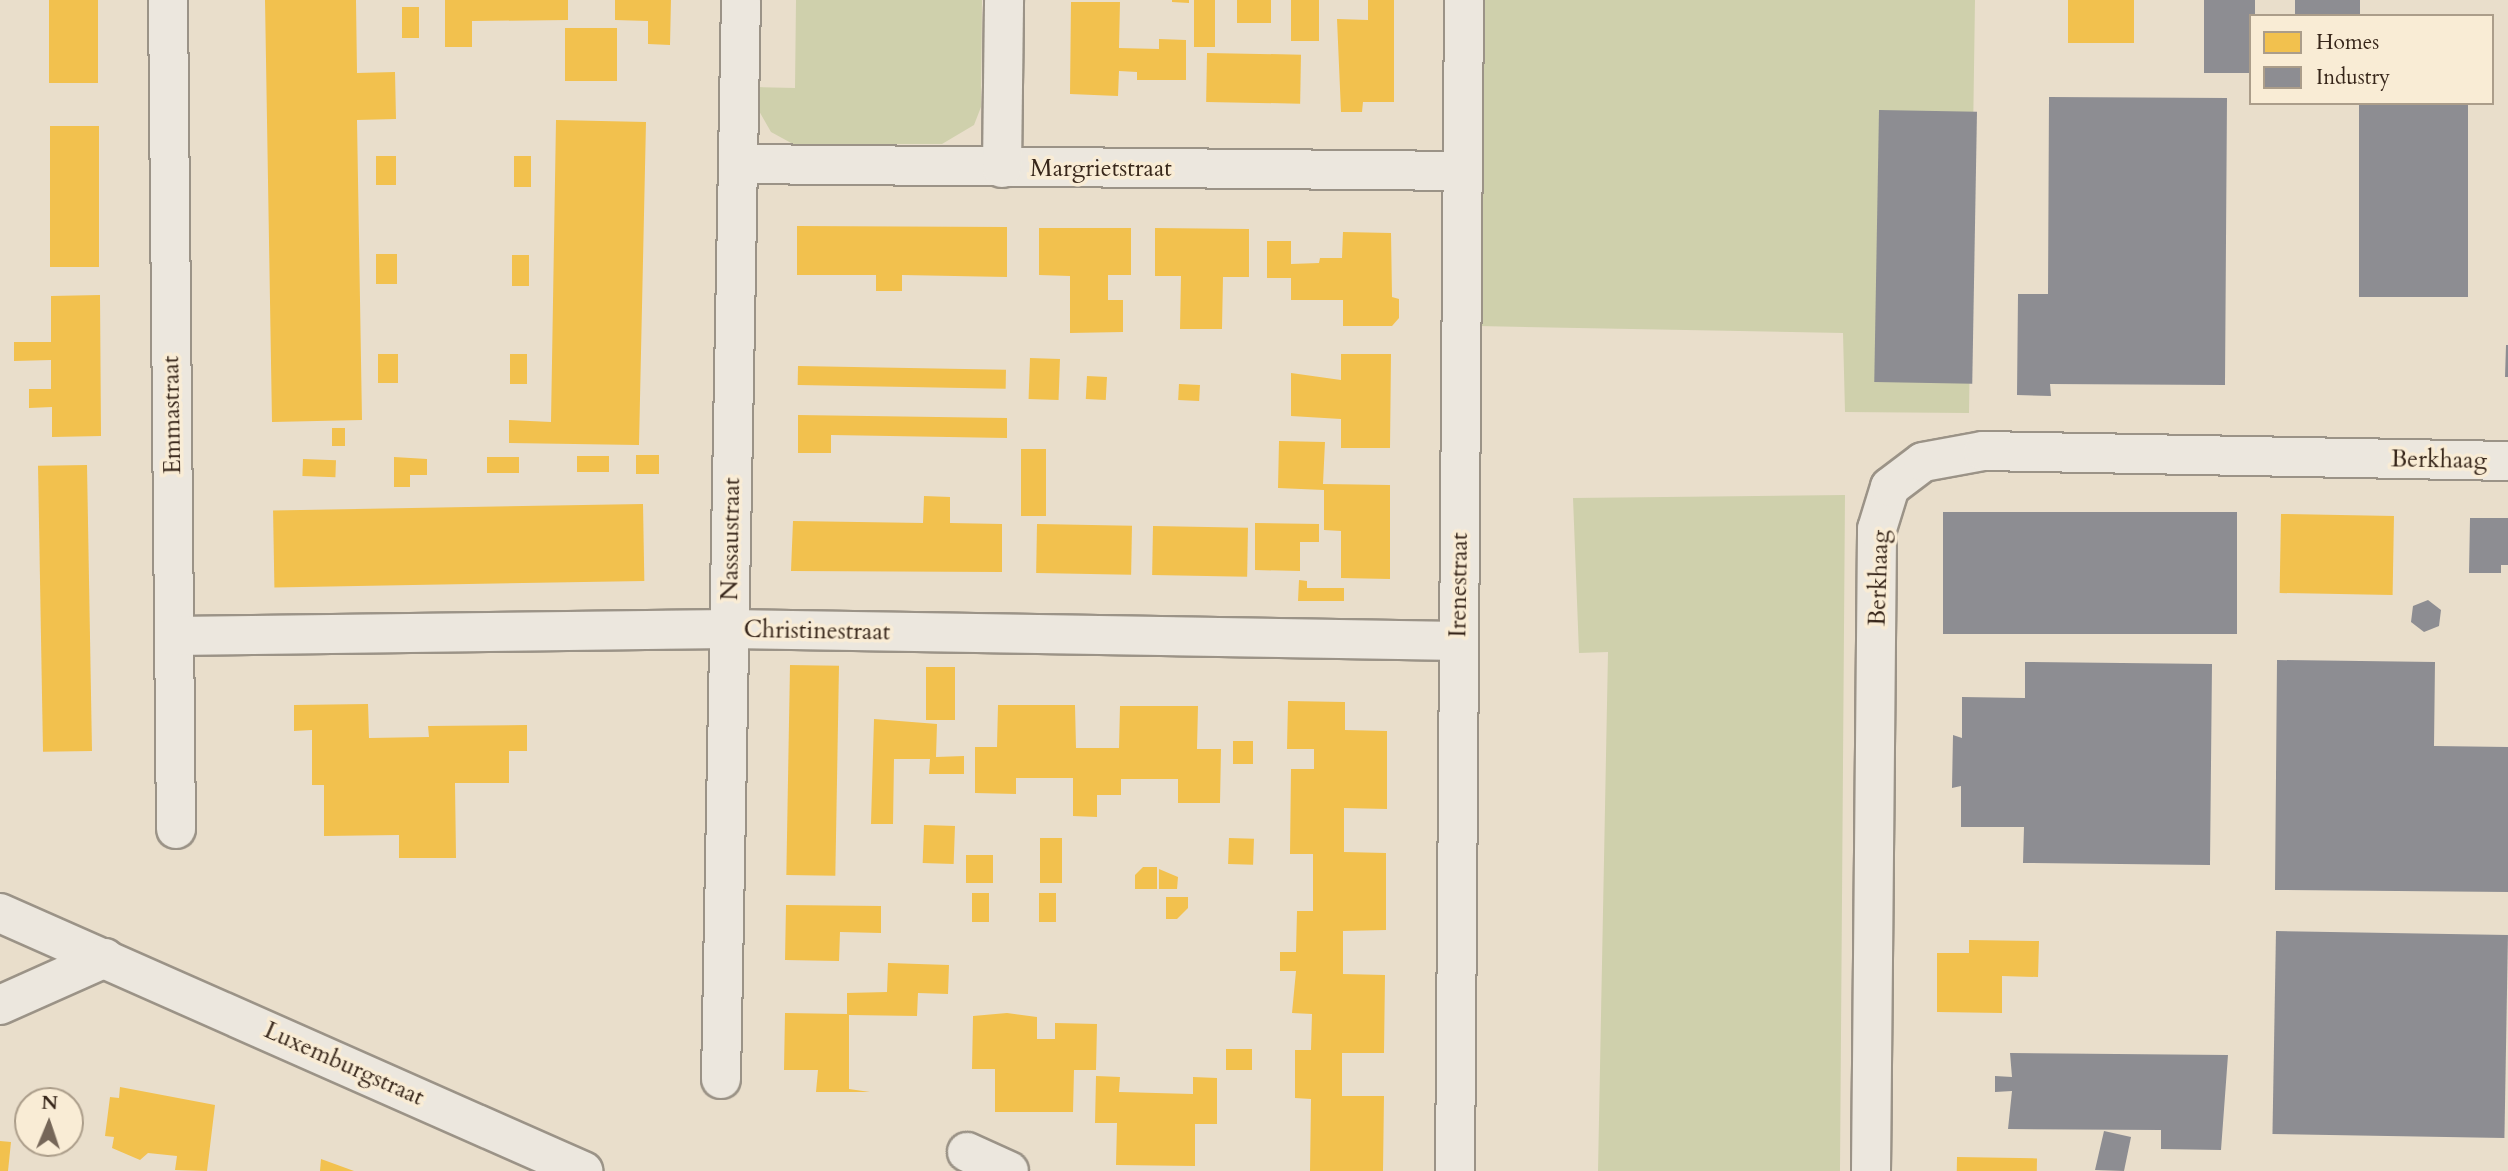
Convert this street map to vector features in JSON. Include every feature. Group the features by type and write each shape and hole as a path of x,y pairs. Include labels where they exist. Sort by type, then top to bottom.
{"street":[{"name":"Emmastraat","path":"168,0 176,829"},
{"name":"Nassaustraat","path":"721,1079 741,0"},
{"path":"1002,168 1004,0"},
{"name":"Irenestraat","path":"1455,1171 1464,0"},
{"name":"Margrietstraat","path":"738,164 1463,171"},
{"name":"Berkhaag","path":"1871,1171 1877,529 1891,487 1923,462 1983,451 2508,461"},
{"name":"Christinestraat","path":"174,636 730,629 1458,641"},
{"name":"Luxemburgstraat","path":"0,913 583,1171"},
{"path":"0,1005 105,958"},
{"path":"967,1152 1009,1171"}],"green space":[{"path":"796,0 982,0 981,107 974,125 942,144 793,144 771,132 759,111 757,87 795,88"},
{"path":"1481,0 1975,0 1969,413 1845,412 1843,333 1478,326"},
{"path":"1845,495 1840,1171 1598,1171 1608,652 1579,653 1573,498"}],"building: Homes":[{"path":"49,0 98,0 98,83 49,83"},
{"path":"265,0 356,0 357,73 395,72 396,119 357,120 362,420 272,422"},
{"path":"445,0 568,0 568,20 472,21 472,47 445,47"},
{"path":"615,0 671,0 670,45 648,44 648,21 615,20"},
{"path":"1189,0 1189,3 1172,2"},
{"path":"1194,0 1215,0 1215,47 1194,47"},
{"path":"1237,0 1271,0 1271,23 1237,23"},
{"path":"1291,0 1319,0 1319,41 1291,41"},
{"path":"1368,0 1394,0 1394,102 1363,102 1362,112 1341,112 1337,19 1368,20"},
{"path":"2068,0 2134,0 2134,43 2068,43"},
{"path":"1071,2 1120,2 1119,48 1159,49 1159,39 1186,40 1186,80 1137,80 1137,72 1119,71 1118,96 1070,94"},
{"path":"402,7 419,7 419,38 402,38"},
{"path":"565,28 617,28 617,81 565,81"},
{"path":"1207,53 1301,55 1300,104 1206,102"},
{"path":"556,120 646,122 639,445 509,443 509,420 551,422"},
{"path":"50,126 99,126 99,267 50,267"},
{"path":"376,156 396,156 396,185 376,185"},
{"path":"514,156 531,156 531,187 514,187"},
{"path":"797,226 1007,227 1007,277 902,275 902,291 876,291 876,275 797,275"},
{"path":"1039,228 1131,228 1131,275 1108,275 1108,300 1123,300 1123,332 1070,333 1070,276 1039,275"},
{"path":"1155,228 1249,229 1249,277 1223,277 1222,329 1180,329 1181,276 1155,276"},
{"path":"1343,232 1391,233 1392,297 1399,299 1399,318 1392,326 1343,326 1343,300 1291,300 1291,278 1267,278 1267,241 1291,241 1291,264 1319,263 1320,258 1342,258"},
{"path":"376,254 397,254 397,284 376,284"},
{"path":"512,255 529,255 529,286 512,286"},
{"path":"100,295 101,436 52,437 52,407 29,408 29,389 51,389 51,360 14,361 14,342 51,342 51,296"},
{"path":"378,354 398,354 398,383 378,383"},
{"path":"510,354 527,354 527,384 510,384"},
{"path":"1341,354 1391,354 1390,448 1341,448 1341,419 1291,416 1291,373 1341,380"},
{"path":"1030,358 1060,359 1059,400 1029,399"},
{"path":"798,366 1006,370 1006,389 798,385"},
{"path":"1087,376 1107,377 1106,400 1086,399"},
{"path":"1179,384 1200,385 1199,401 1178,400"},
{"path":"798,415 1007,418 1007,438 831,435 831,453 798,453"},
{"path":"332,428 345,428 345,446 332,446"},
{"path":"1279,441 1325,442 1323,484 1390,485 1390,579 1341,578 1341,531 1324,530 1324,490 1278,488"},
{"path":"1021,449 1046,449 1046,516 1021,516"},
{"path":"636,455 659,455 659,474 636,474"},
{"path":"577,456 609,456 609,472 577,472"},
{"path":"394,457 427,459 427,475 410,475 410,487 394,487"},
{"path":"487,457 519,457 519,473 487,473"},
{"path":"303,459 336,460 335,477 302,476"},
{"path":"87,465 92,751 43,752 38,466"},
{"path":"924,496 950,497 950,523 1002,524 1002,572 791,571 793,521 923,523"},
{"path":"643,504 644,581 274,587 273,510"},
{"path":"2281,514 2394,516 2393,595 2280,593"},
{"path":"1255,523 1319,524 1319,542 1300,542 1300,571 1255,570"},
{"path":"1037,524 1132,526 1131,575 1036,573"},
{"path":"1153,526 1248,528 1247,577 1152,575"},
{"path":"1299,580 1307,581 1307,588 1344,588 1344,601 1298,601"},
{"path":"790,665 839,666 835,876 786,875"},
{"path":"926,667 955,667 955,720 926,720"},
{"path":"1288,701 1345,702 1345,730 1387,731 1387,809 1344,808 1344,852 1386,853 1386,930 1343,931 1343,974 1385,975 1384,1053 1342,1053 1342,1096 1384,1096 1383,1171 1310,1171 1311,1099 1295,1098 1295,1050 1311,1050 1312,1014 1292,1013 1296,971 1280,971 1280,952 1296,952 1297,911 1313,911 1313,854 1290,854 1291,769 1314,769 1314,749 1287,749"},
{"path":"368,704 369,738 429,737 428,726 527,725 527,751 509,751 509,783 455,783 456,858 399,858 399,835 324,836 324,785 312,785 312,730 294,731 294,705"},
{"path":"998,705 1075,705 1076,748 1119,748 1120,706 1198,706 1197,749 1221,749 1220,803 1178,803 1178,779 1121,779 1121,795 1097,795 1097,817 1073,816 1073,778 1016,778 1016,794 975,793 975,747 997,747"},
{"path":"874,719 937,724 936,757 964,756 964,774 929,774 930,759 894,759 893,824 871,824"},
{"path":"1233,741 1253,741 1253,764 1233,764"},
{"path":"924,825 955,826 954,864 923,863"},
{"path":"1040,838 1062,838 1062,883 1040,883"},
{"path":"1229,838 1254,839 1253,865 1228,864"},
{"path":"966,855 993,855 993,883 966,883"},
{"path":"1143,867 1157,867 1157,889 1135,889 1135,875"},
{"path":"1159,869 1178,877 1177,889 1159,889"},
{"path":"972,893 989,893 989,922 972,922"},
{"path":"1039,893 1056,893 1056,922 1039,922"},
{"path":"1166,897 1188,897 1188,908 1177,919 1166,919"},
{"path":"786,905 881,906 881,933 840,932 839,961 785,960"},
{"path":"1969,940 2039,941 2038,977 2002,976 2002,1013 1937,1012 1937,953 1969,953"},
{"path":"888,963 949,965 948,994 918,993 917,1016 849,1015 849,1089 870,1092 816,1092 818,1070 784,1070 785,1013 847,1014 847,993 887,992"},
{"path":"1007,1013 1037,1017 1037,1039 1055,1039 1055,1023 1097,1024 1096,1070 1074,1070 1073,1112 995,1112 995,1069 972,1069 973,1016"},
{"path":"1226,1049 1252,1049 1252,1070 1226,1070"},
{"path":"1096,1076 1120,1077 1119,1092 1193,1094 1193,1077 1217,1078 1217,1124 1195,1124 1195,1166 1116,1165 1117,1123 1095,1123"},
{"path":"120,1087 215,1105 207,1171 175,1170 177,1156 148,1153 140,1160 112,1148 114,1137 105,1136 110,1097 119,1098"},
{"path":"0,1141 11,1142 8,1171 0,1171"},
{"path":"1957,1157 2037,1158 2037,1171 1957,1171"},
{"path":"321,1159 354,1171 320,1171"}],"building: Industry":[{"path":"2204,0 2255,0 2255,14 2249,14 2249,73 2204,73"},
{"path":"2295,0 2360,0 2360,14 2295,14"},
{"path":"2049,97 2227,98 2225,385 2050,384 2051,396 2017,395 2018,294 2048,294"},
{"path":"2359,105 2468,105 2468,297 2359,297"},
{"path":"1879,110 1977,112 1972,384 1874,382"},
{"path":"2508,345 2508,377 2505,377"},
{"path":"1943,512 2237,512 2237,634 1943,634"},
{"path":"2470,518 2508,518 2508,565 2501,565 2501,573 2469,573"},
{"path":"2428,600 2441,610 2439,626 2424,632 2411,622 2413,606"},
{"path":"2277,660 2435,662 2434,746 2508,747 2508,892 2275,890"},
{"path":"2025,662 2212,664 2210,865 2023,863 2024,827 1961,827 1961,786 1952,788 1953,735 1962,738 1962,697 2025,698"},
{"path":"2276,931 2508,935 2504,1138 2272,1134"},
{"path":"2010,1053 2228,1055 2221,1150 2161,1149 2161,1130 2008,1129 2012,1091 1995,1092 1995,1076 2012,1077"},
{"path":"2104,1131 2131,1137 2124,1171 2095,1170"}]}
